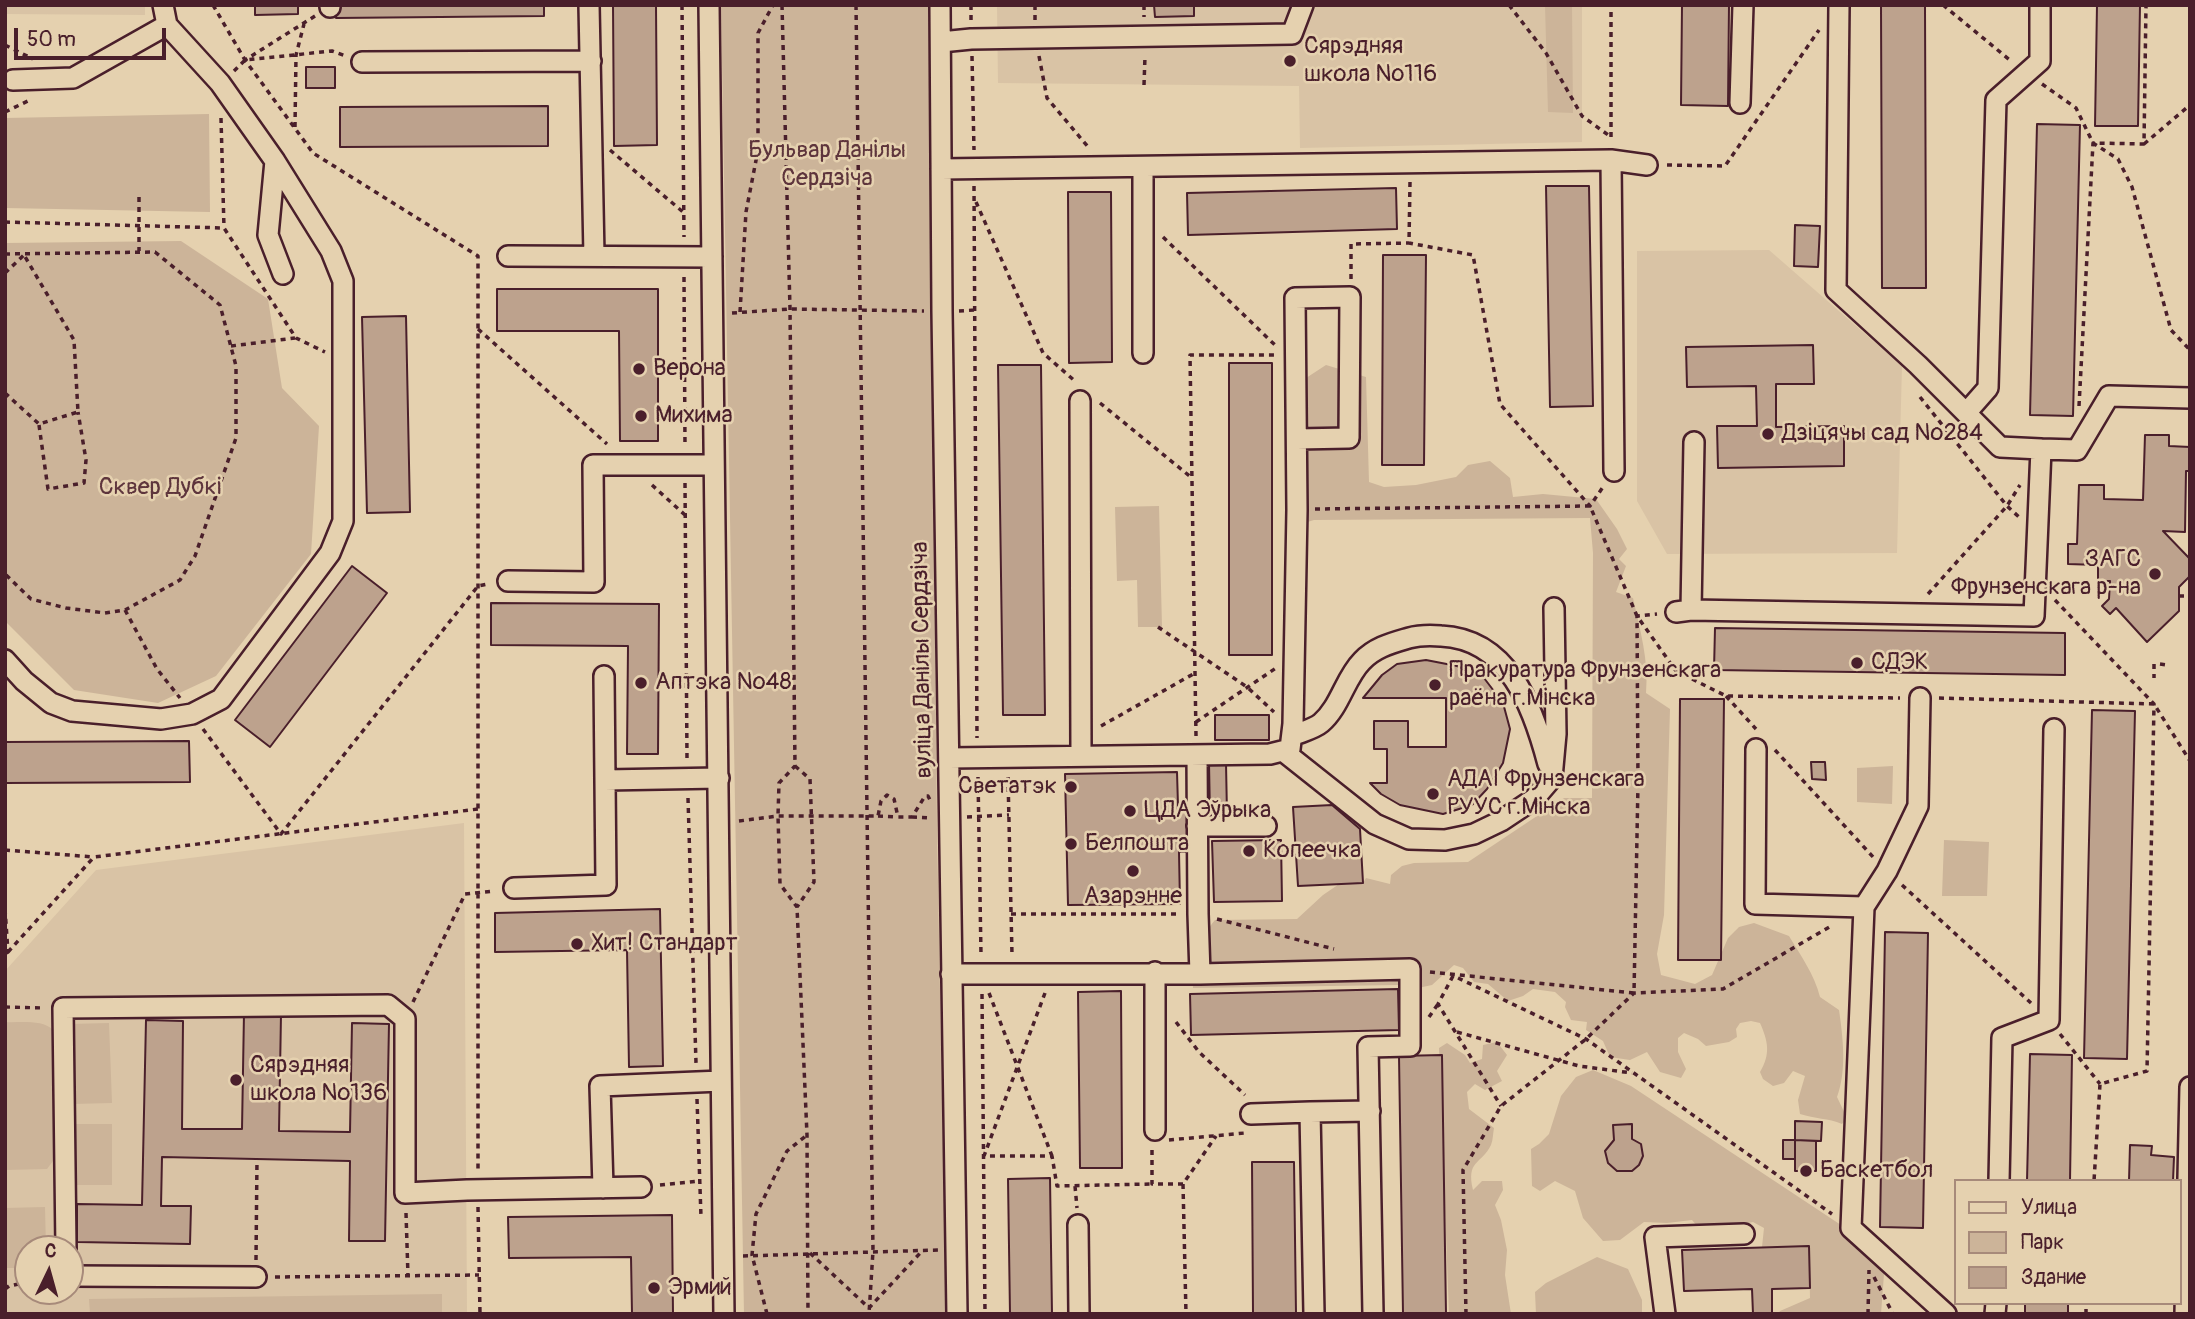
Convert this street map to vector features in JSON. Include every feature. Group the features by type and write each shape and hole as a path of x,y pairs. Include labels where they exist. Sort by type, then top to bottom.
{"street":[{"path":"5,660 24,681 51,703 72,711 160,719 192,714 221,699 330,553 343,521 343,281 331,251 275,161 220,83 167,25 163,5"},
{"path":"589,5 594,256"},
{"path":"709,5 724,1314"},
{"name":"вуліца Данілы Сердзіча","path":"940,5 949,758 944,818 951,974 957,1314"},
{"path":"940,42 971,39 1292,34 1303,5"},
{"path":"1740,103 1743,5"},
{"path":"1839,5 1836,290 1918,365 2000,447 2077,450 2109,396 2190,398"},
{"path":"1966,413 1989,388 1996,100 2040,61 2040,5"},
{"path":"13,80 73,78 167,25"},
{"path":"362,62 591,61"},
{"path":"941,169 1611,160 1647,165"},
{"path":"1611,160 1614,471"},
{"path":"275,161 268,235 283,274"},
{"path":"1143,167 1143,353"},
{"path":"508,256 712,257"},
{"path":"1297,439 1349,438 1350,297 1295,298 1297,510 1288,743 1375,824 1409,839 1445,840 1474,834 1501,821 1534,799 1552,778 1556,734 1554,608"},
{"path":"1081,752 1085,395"},
{"path":"1694,442 1684,611 2034,617 2041,449"},
{"path":"508,581 594,582 593,465 714,465"},
{"path":"949,758 1007,758 1081,752 1270,754 1320,724 1332,711 1339,695 1362,661 1385,645 1421,635 1459,636 1482,646 1510,673 1531,708 1552,778"},
{"path":"514,888 606,885 604,676"},
{"path":"1920,698 1918,806 1886,872 1864,907 1851,1227 1945,1314"},
{"path":"1998,1179 2002,1038 2049,1020 2054,729"},
{"path":"1756,749 1755,904 1864,907"},
{"path":"1197,755 1200,974"},
{"path":"605,780 719,778"},
{"path":"1197,826 1266,826"},
{"path":"951,974 1200,974 1410,969 1410,1046 1368,1047 1373,1314"},
{"path":"1155,972 1157,1138"},
{"path":"66,1235 63,1008 388,1005 405,1019 405,1193 642,1187"},
{"path":"603,1188 600,1086 721,1082"},
{"path":"2185,1314 2182,1281 2188,1245 2190,1087"},
{"path":"1258,1113 1370,1111"},
{"path":"1310,1112 1314,1314"},
{"path":"1078,1225 1079,1314"},
{"path":"1665,1314 1655,1237 1744,1234"},
{"path":"84,1276 256,1277"}],"path":[{"path":"213,5 245,60 313,153 478,256 480,1314"},
{"path":"682,5 687,779 701,1219"},
{"path":"740,312 746,212 758,150 758,33 773,5"},
{"path":"782,5 790,309 795,766 779,783 778,817 780,884 797,907 807,1135 808,1314"},
{"path":"856,5 873,1251 869,1314"},
{"path":"971,5 985,1314"},
{"path":"1035,5 1036,38 1047,98 1106,167"},
{"path":"1509,5 1546,53 1583,116 1611,137"},
{"path":"1611,5 1611,160"},
{"path":"1943,5 2025,72 2076,108 2093,143 2079,408"},
{"path":"2144,144 2146,5"},
{"path":"245,60 330,6"},
{"path":"295,129 296,55 303,24"},
{"path":"245,60 332,51 362,62"},
{"path":"1144,85 1145,61"},
{"path":"220,83 224,228 296,338 343,361"},
{"path":"2093,143 2144,144 2190,104"},
{"path":"592,134 684,212"},
{"path":"2093,143 2118,159 2132,187 2171,330 2190,350"},
{"path":"1409,243 1410,162"},
{"path":"139,197 139,251"},
{"path":"975,200 1043,353 1085,395 1192,478"},
{"path":"1142,218 1285,355 1190,355 1197,755"},
{"path":"5,222 224,228"},
{"path":"1350,297 1351,244 1409,243 1473,255 1500,404 1590,506 1614,471"},
{"path":"5,254 155,252 220,305 236,366 236,438 195,556 180,580 125,610 105,613 66,608 31,599 5,574"},
{"path":"5,273 23,255 36,254"},
{"path":"5,393 39,424 48,489 84,482 86,460 78,412 74,340 23,255"},
{"path":"684,313 790,309 914,311"},
{"path":"478,329 686,516"},
{"path":"231,346 296,338"},
{"path":"1918,365 1920,398 2007,506 2036,534"},
{"path":"39,424 78,412"},
{"path":"1910,613 2007,506 2021,483"},
{"path":"2035,579 2154,704 2147,1071 2100,1084"},
{"path":"281,834 478,586 508,581"},
{"path":"2179,596 2190,596"},
{"path":"125,610 158,669"},
{"path":"1466,1314 1464,1171 1501,1105 1586,1039 1633,993 1638,785 1637,616 1684,611"},
{"path":"1158,627 1247,687 1275,712 1288,743"},
{"path":"1196,722 1284,663"},
{"path":"2154,664 2154,678"},
{"path":"2160,664 2167,665"},
{"path":"1081,752 1093,730 1195,672"},
{"path":"216,747 281,834"},
{"path":"1007,758 1013,975"},
{"path":"795,766 810,779 814,883 797,907"},
{"path":"878,816 881,801 887,795 894,799 898,817"},
{"path":"912,817 925,796 928,796 944,818"},
{"path":"5,850 94,857 478,809"},
{"path":"688,826 778,817 944,818 1009,815"},
{"path":"7,953 94,857"},
{"path":"405,1019 464,894 514,888"},
{"path":"1453,976 1633,993 1723,989 1864,907"},
{"path":"5,909 7,953"},
{"path":"1011,914 1198,914 1344,952"},
{"path":"984,1156 1052,974"},
{"path":"982,975 1052,1156 1057,1186 1183,1184"},
{"path":"1453,976 1438,1004 1501,1105"},
{"path":"1453,976 1586,1039 1851,1227"},
{"path":"1152,1184 1157,1138 1264,1132 1258,1113 1199,1052 1155,996"},
{"path":"5,1007 63,1008"},
{"path":"2049,1020 2100,1084 2094,1179"},
{"path":"1457,1032 1579,1066 1636,1073"},
{"path":"767,1314 752,1255 756,1214 787,1151 807,1135"},
{"path":"1186,1314 1183,1184 1216,1136"},
{"path":"984,1156 1052,1156"},
{"path":"257,1159 256,1277 479,1275"},
{"path":"642,1187 700,1181"},
{"path":"405,1193 408,1276"},
{"path":"723,1256 923,1250 869,1308"},
{"path":"809,1252 869,1308"},
{"path":"1868,1314 1869,1266 1893,1314"}],"shaded area":[{"path":"5,5 145,5 145,15 5,14"},
{"name":"Сярэдняя школа №116","path":"997,5 1582,5 1582,142 1300,148 1299,86 998,83"},
{"name":"Дзіцячы сад №284","path":"1769,250 1902,366 1897,553 1667,554 1637,501 1637,251"},
{"name":"Сярэдняя школа №136","path":"464,823 467,1314 5,1314 5,971 96,870"}],"green space":[{"name":"Бульвар Данілы Сердзіча","path":"721,5 929,5 937,829 946,1314 744,1314"},
{"path":"1545,5 1572,5 1573,113 1548,112"},
{"path":"209,114 210,212 5,208 5,118"},
{"name":"Сквер Дубкі","path":"181,241 268,299 282,388 319,426 311,554 216,676 158,703 74,690 5,621 5,243"},
{"path":"1326,365 1366,377 1369,482 1384,487 1416,485 1456,477 1468,465 1490,461 1510,478 1513,497 1543,494 1596,499 1617,529 1627,549 1619,559 1626,566 1616,592 1633,598 1645,657 1646,693 1670,709 1664,915 1657,954 1661,975 1695,984 1712,975 1728,938 1739,927 1754,923 1789,936 1811,973 1820,997 1839,1010 1843,1065 1837,1097 1847,1118 1842,1124 1800,1114 1798,1100 1805,1076 1793,1071 1784,1083 1773,1086 1763,1079 1760,1072 1766,1059 1766,1042 1760,1023 1751,1021 1740,1023 1736,1029 1737,1037 1729,1042 1706,1046 1684,1033 1678,1038 1678,1052 1686,1069 1681,1078 1660,1072 1647,1052 1630,1060 1610,1057 1603,1041 1586,1030 1587,1022 1571,1020 1565,1007 1566,1002 1555,992 1533,989 1508,1001 1488,984 1474,982 1463,968 1454,965 1432,985 1404,991 1398,985 1193,988 1198,952 1215,920 1297,919 1323,895 1348,878 1363,883 1366,878 1390,884 1391,875 1402,866 1414,863 1468,862 1564,798 1592,798 1593,553 1590,518 1314,520 1291,527 1303,380"},
{"path":"1159,506 1162,627 1138,627 1137,580 1117,581 1115,507"},
{"path":"1893,766 1892,804 1857,802 1857,768"},
{"path":"1944,840 1989,842 1987,896 1942,896"},
{"path":"5,1022 43,1024 53,1030 53,1161 47,1169 5,1170"},
{"path":"109,1023 112,1103 72,1104 70,1024"},
{"path":"1497,1042 1507,1055 1497,1071 1502,1081 1485,1090 1475,1084 1467,1092 1469,1109 1494,1128 1491,1145 1473,1168 1471,1180 1473,1190 1482,1181 1502,1181 1503,1190 1495,1205 1507,1250 1505,1275 1511,1314 1449,1314 1439,1048 1447,1043 1465,1055 1470,1063 1482,1059 1483,1045"},
{"path":"1593,1070 1631,1086 1844,1227 1884,1274 1881,1314 1778,1314 1810,1298 1809,1246 1762,1247 1764,1228 1753,1222 1734,1226 1698,1227 1692,1220 1644,1222 1620,1240 1603,1241 1583,1218 1575,1191 1555,1181 1540,1191 1532,1186 1531,1149 1549,1134 1561,1096 1576,1077"},
{"path":"71,1124 112,1124 112,1185 71,1185"},
{"path":"45,1207 46,1235 14,1235 14,1268 5,1268 5,1208"},
{"path":"1597,1257 1628,1269 1642,1300 1642,1314 1536,1314 1535,1292 1546,1283"},
{"path":"442,1294 442,1314 90,1314 89,1299"}],"building":[{"path":"255,5 298,5 298,14 255,15"},
{"path":"336,5 544,5 544,16 336,18"},
{"path":"613,5 656,5 657,145 614,146"},
{"path":"1154,5 1194,5 1194,16 1155,17"},
{"path":"1682,5 1729,5 1728,106 1681,105"},
{"path":"1881,5 1925,5 1926,288 1882,288"},
{"path":"2097,5 2140,5 2138,126 2095,126"},
{"path":"306,67 335,67 335,88 306,88"},
{"path":"548,106 548,146 340,147 340,107"},
{"path":"2037,124 2080,125 2073,416 2030,415"},
{"path":"1546,186 1589,186 1593,406 1550,407"},
{"path":"1396,188 1397,229 1188,235 1187,193"},
{"path":"1068,192 1111,192 1112,362 1069,363"},
{"path":"1795,225 1820,226 1818,267 1794,266"},
{"path":"1383,255 1426,255 1424,465 1382,465"},
{"path":"497,289 658,289 658,441 620,441 619,331 497,331"},
{"path":"406,316 410,512 367,513 362,317"},
{"path":"1813,345 1814,384 1776,384 1776,427 1844,426 1844,466 1718,468 1717,426 1757,426 1756,386 1687,387 1686,347"},
{"path":"1229,363 1272,363 1272,655 1229,655"},
{"path":"998,365 1041,365 1045,715 1003,715"},
{"path":"2145,435 2169,435 2169,446 2190,447 2190,471 2186,471 2185,532 2163,531 2190,559 2190,576 2179,587 2179,611 2147,642 2116,608 2110,614 2102,606 2109,599 2110,581 2098,581 2098,565 2068,564 2068,544 2077,544 2079,485 2104,485 2104,499 2143,500"},
{"path":"352,566 387,593 270,747 235,720"},
{"path":"491,603 659,604 658,754 627,754 628,646 491,645"},
{"path":"1715,628 2065,633 2065,675 1714,670"},
{"path":"1426,660 1457,666 1484,678 1503,703 1510,729 1503,763 1487,789 1472,805 1443,814 1400,805 1381,794 1370,783 1387,783 1387,749 1374,749 1374,721 1408,721 1408,747 1446,747 1446,698 1363,698 1382,675 1397,664"},
{"path":"1680,699 1724,699 1721,960 1678,960"},
{"path":"2092,710 2135,711 2127,1059 2084,1058"},
{"path":"1215,715 1269,715 1269,740 1215,740"},
{"path":"189,741 190,782 5,783 5,742"},
{"path":"1811,762 1825,762 1826,780 1812,779"},
{"path":"1209,763 1226,763 1227,815 1210,816"},
{"path":"1177,772 1178,806 1190,806 1192,852 1179,852 1180,904 1068,905 1065,774"},
{"path":"1332,805 1360,829 1363,883 1298,886 1293,807"},
{"path":"1281,840 1282,901 1214,902 1212,841"},
{"path":"660,909 663,1066 629,1067 627,950 495,952 495,913"},
{"path":"1885,932 1928,933 1923,1228 1880,1227"},
{"path":"1398,989 1399,1030 1191,1035 1190,994"},
{"path":"1121,991 1122,1168 1080,1168 1078,992"},
{"path":"244,1013 281,1014 279,1131 350,1132 352,1023 389,1024 385,1241 349,1241 350,1161 162,1157 161,1206 191,1206 190,1244 84,1242 84,1235 77,1235 77,1204 142,1205 146,1020 183,1021 182,1129 242,1129"},
{"path":"2030,1054 2072,1055 2070,1179 2027,1179"},
{"path":"1442,1055 1446,1314 1403,1314 1399,1056"},
{"path":"1795,1121 1822,1122 1821,1141 1795,1140"},
{"path":"1632,1124 1632,1139 1641,1144 1643,1156 1632,1171 1617,1171 1608,1163 1605,1151 1614,1140 1613,1125"},
{"path":"1783,1140 1795,1140 1795,1159 1783,1159"},
{"path":"1795,1140 1816,1141 1816,1171 1795,1171"},
{"path":"2130,1145 2152,1146 2151,1155 2174,1157 2173,1179 2129,1179"},
{"path":"1252,1162 1294,1162 1296,1314 1253,1314"},
{"path":"1050,1178 1052,1314 1010,1314 1008,1179"},
{"path":"672,1215 673,1314 632,1314 631,1257 509,1258 508,1217"},
{"path":"1809,1246 1810,1288 1772,1289 1772,1314 1753,1314 1752,1289 1684,1291 1682,1250"},
{"path":"2025,1305 2068,1305 2068,1314 2025,1314"}],"place":[{"name":"Сярэдняя школа №116","path":"1290,61"},
{"name":"Верона","path":"639,369"},
{"name":"Михима","path":"641,416"},
{"name":"Дзіцячы сад №284","path":"1768,434"},
{"name":"ЗАГС Фрунзенскага р-на","path":"2155,574"},
{"name":"СДЭК","path":"1857,663"},
{"name":"Аптэка №48","path":"641,683"},
{"name":"Пракуратура Фрунзенскага раёна г.Мінска","path":"1435,685"},
{"name":"Светатэк","path":"1071,787"},
{"name":"АДАІ Фрунзенскага РУУС г.Мінска","path":"1433,794"},
{"name":"ЦДА Эўрыка","path":"1130,811"},
{"name":"Белпошта","path":"1071,844"},
{"name":"Копеечка","path":"1249,851"},
{"name":"Азарэнне","path":"1133,871"},
{"name":"Хит! Стандарт","path":"577,944"},
{"name":"Сярэдняя школа №136","path":"236,1080"},
{"name":"Баскетбол","path":"1806,1171"},
{"name":"Эрмий","path":"654,1288"}]}
